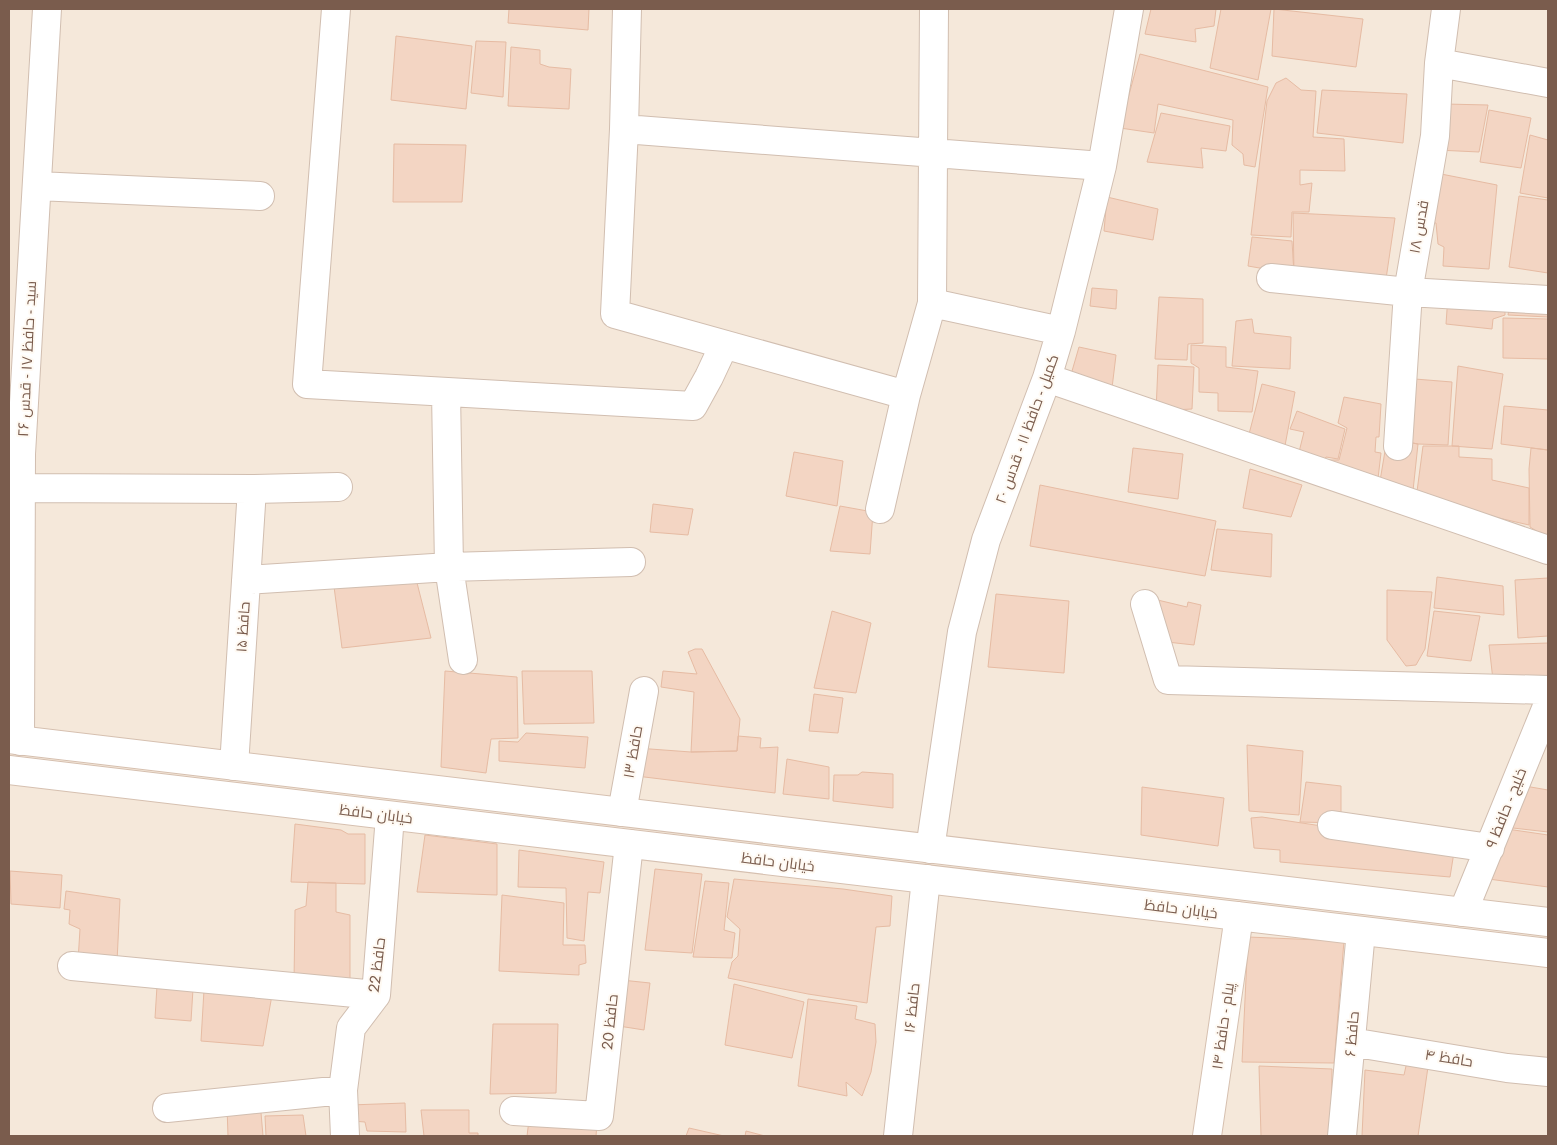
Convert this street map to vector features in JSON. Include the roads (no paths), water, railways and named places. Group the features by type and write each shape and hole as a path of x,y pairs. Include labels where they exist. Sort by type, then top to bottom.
{"street":[{"name":"سید - حافظ ۱۷ - قدس ۲۶","path":"14,740 22,488 15,453 37,186 47,9"},
{"path":"336,9 306,384 693,406 724,345"},
{"path":"627,9 624,129 614,314 906,395"},
{"path":"880,509 906,395 932,303 934,9"},
{"name":"کمیل - حافظ ۱۱ - قدس ۲۰","path":"930,849 962,632 986,540 1047,378 1060,332 1102,166 1129,9"},
{"name":"قدس ۱۸","path":"1398,446 1408,292 1435,136 1439,63 1446,9"},
{"path":"1439,63 1548,83"},
{"path":"624,129 1102,166"},
{"path":"37,186 260,196"},
{"path":"1271,278 1408,292 1548,300"},
{"path":"932,303 1060,332"},
{"path":"1047,378 1548,550"},
{"path":"446,392 449,567 463,660"},
{"path":"22,488 252,489 338,487"},
{"name":"حافظ ۱۵","path":"234,766 252,489"},
{"path":"246,580 449,567 631,562"},
{"path":"1145,604 1168,680 1548,690"},
{"name":"حافظ ۱۳","path":"622,812 644,691"},
{"name":"خلیج - حافظ ۹","path":"1463,912 1548,704"},
{"name":"خیابان حافظ","path":"14,740 1548,922"},
{"name":"خیابان حافظ","path":"9,770 1548,953"},
{"name":"حافظ 22","path":"345,1136 343,1090 351,1028 376,995 390,816"},
{"path":"1332,825 1490,848"},
{"name":"حافظ 20","path":"514,1111 599,1116 630,844"},
{"name":"حافظ ۱۶","path":"898,1136 926,879"},
{"name":"پیام - حافظ ۱۴","path":"1208,1136 1239,916"},
{"name":"حافظ ۶","path":"1342,1136 1361,931"},
{"path":"72,966 376,995"},
{"name":"حافظ ۴","path":"1351,1042 1507,1068 1548,1072"},
{"path":"167,1108 343,1090"}]}
